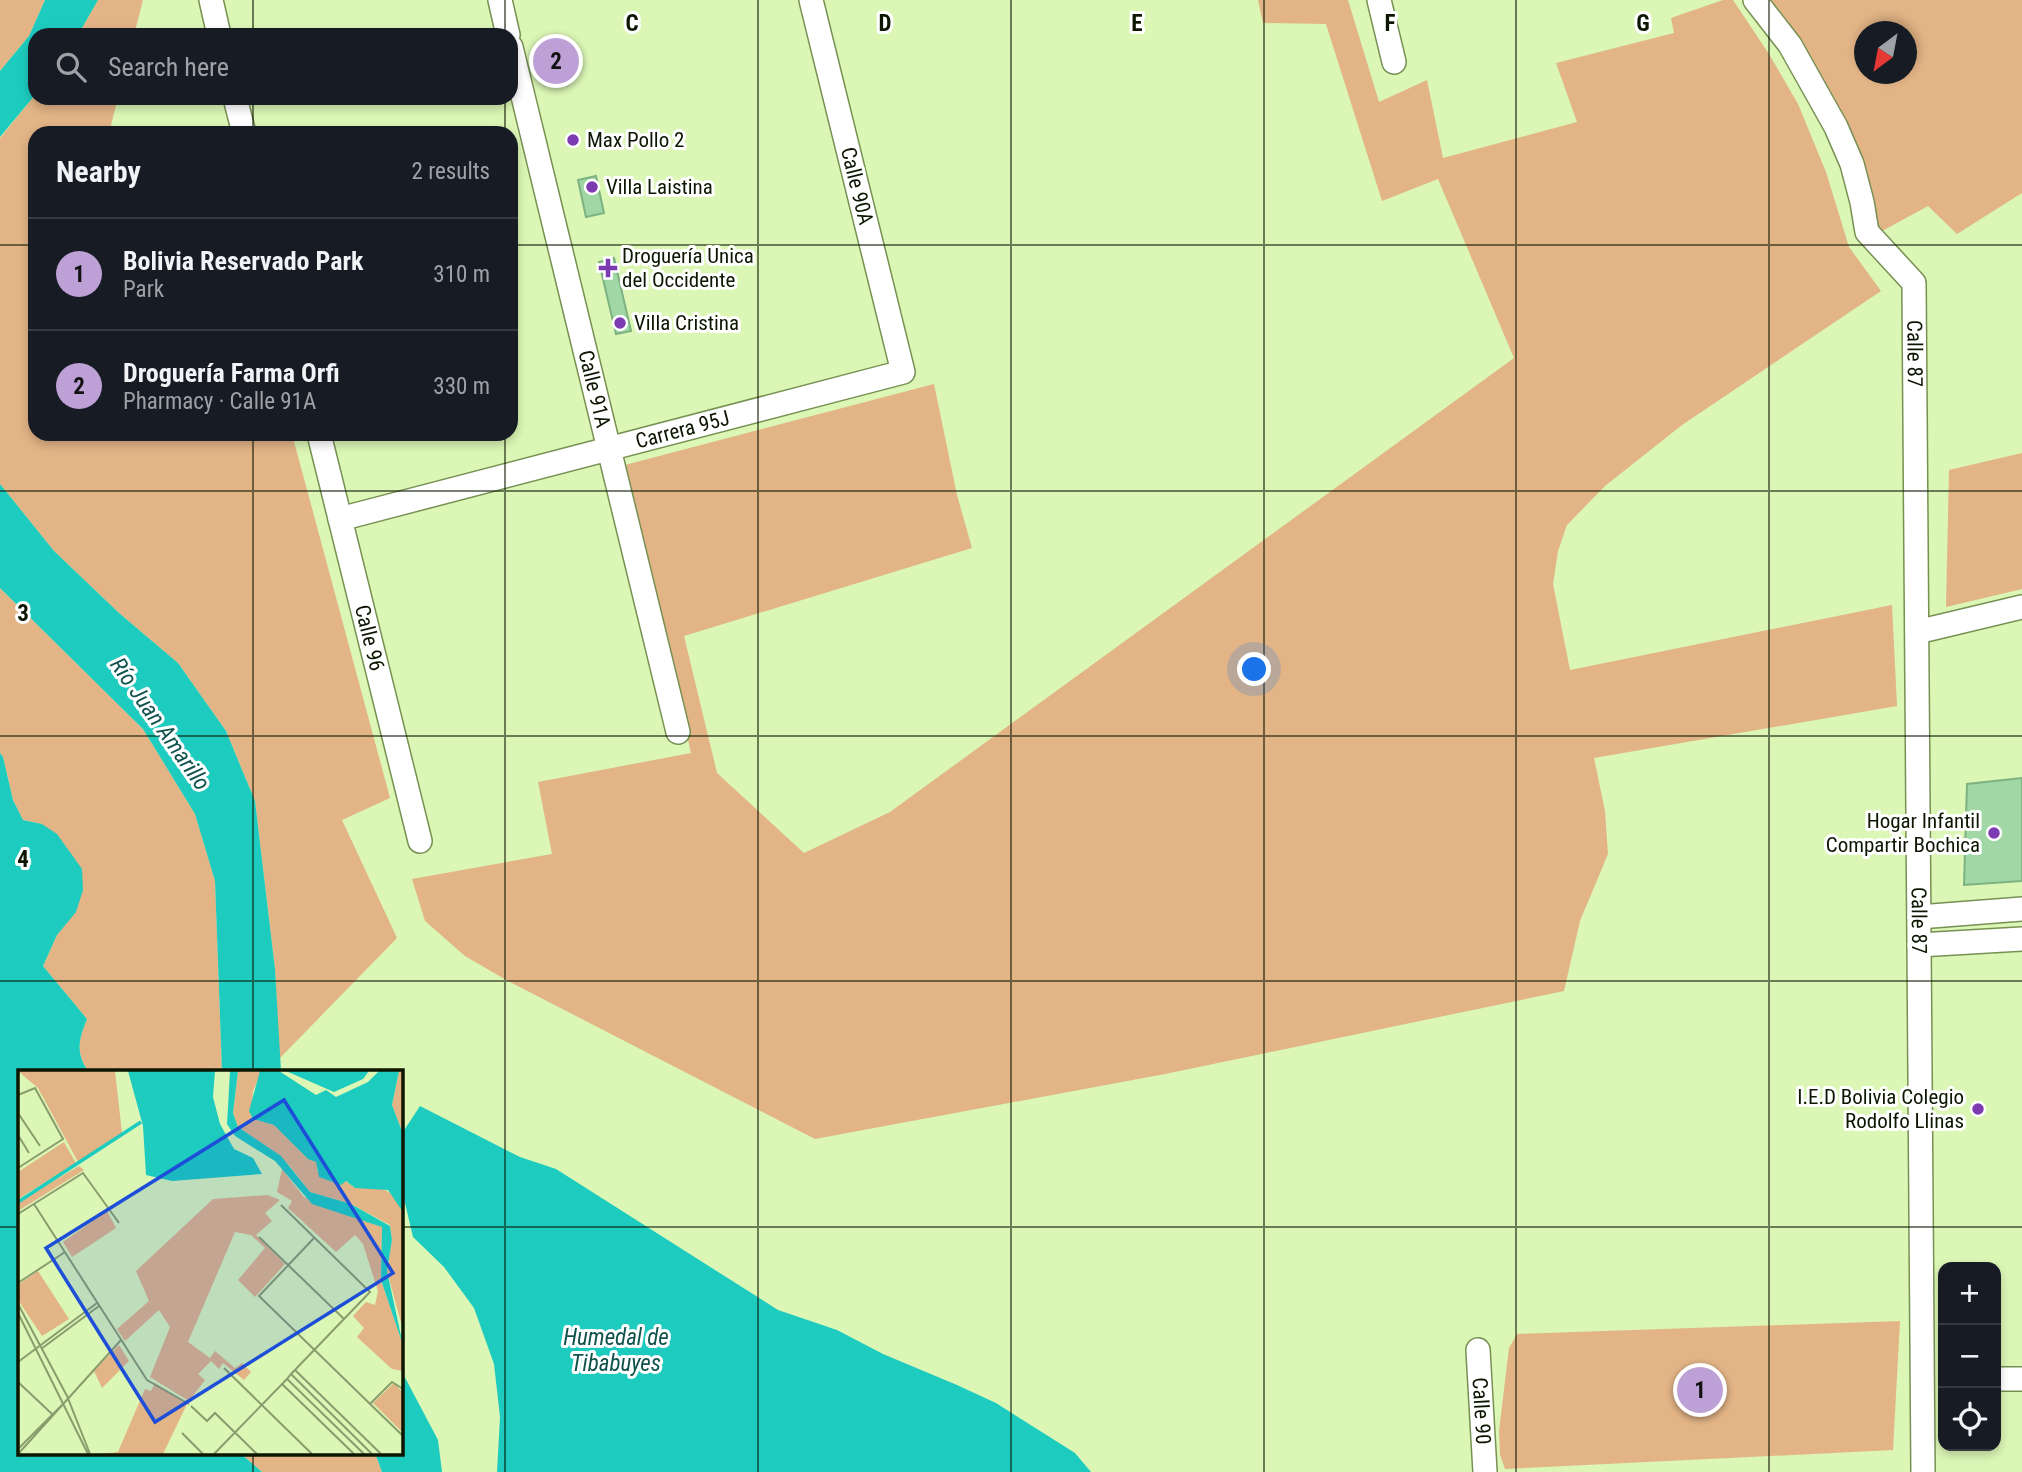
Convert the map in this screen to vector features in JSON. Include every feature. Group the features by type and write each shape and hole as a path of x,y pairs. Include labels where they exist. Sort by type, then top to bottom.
{"street":[{"path":"211,0 217,28"},
{"path":"500,0 506,28"},
{"name":"Calle 90A","path":"811,0 903,373"},
{"path":"1379,0 1394,62"},
{"name":"Calle 87","path":"1755,0 1790,45 1836,127 1852,164 1867,232 1914,283 1919,945 1933,1379 1923,1472"},
{"name":"Calle 91A","path":"518,76 678,732"},
{"path":"237,105 242,126"},
{"name":"Carrera 95J","path":"340,519 903,373"},
{"name":"Calle 96","path":"320,441 420,841"},
{"path":"1917,632 2022,607"},
{"path":"1919,917 2022,909"},
{"path":"1919,945 2022,939"},
{"name":"Calle 90","path":"1478,1350 1485,1472"},
{"path":"2001,1379 2022,1379"}],"shaded area":[{"path":"0,0 45,0 33,28 28,28 28,37 0,71"},
{"path":"98,0 143,0 136,28 82,28"},
{"path":"1258,0 1348,0 1379,102 1427,80 1443,158 1577,122 1556,63 1674,33 1671,18 1723,0 1733,0 1798,104 1826,172 1849,247 1881,291 1682,425 1605,486 1567,525 1558,551 1553,584 1570,670 1892,605 1897,706 1594,758 1605,811 1608,854 1580,921 1564,991 1165,1074 815,1139 508,981 465,956 425,921 412,879 552,854 538,782 691,753 625,465 934,384 957,495 972,548 684,636 717,773 804,853 890,812 1514,358 1438,179 1382,201 1326,24 1263,23"},
{"path":"1764,0 2022,0 2022,193 1957,234 1928,206 1873,236 1865,203"},
{"path":"28,104 116,105 111,126 28,126 28,441 294,441 390,798 342,820 397,938 279,1059 275,969 255,801 226,731 178,663 119,613 54,551 0,484 0,138"},
{"path":"2022,453 2022,589 1946,607 1949,470"},
{"path":"0,588 143,729 195,814 215,881 222,1070 87,1070 80,1051 87,1019 43,966 57,935 76,911 42,824 23,820 13,800 0,753"},
{"path":"1900,1321 1893,1450 1505,1469 1500,1455 1499,1431 1509,1348 1517,1334"},
{"path":"241,1454 375,1454 382,1472 262,1472"}],"water":[{"path":"45,0 98,0 82,28 33,28"},
{"path":"28,37 28,103 0,137 0,71"},
{"name":"Río Juan Amarillo","path":"0,484 54,551 119,613 178,663 226,731 255,801 275,969 281,1070 222,1070 215,881 195,814 143,729 0,588"},
{"path":"0,753 13,800 23,820 42,824 57,834 82,869 83,890 76,912 57,935 43,966 87,1019 80,1051 87,1070 18,1070 18,1454 241,1454 262,1472 0,1472"},
{"name":"Humedal de Tibabuyes","path":"420,1106 520,1157 556,1169 778,1310 837,1330 883,1354 996,1403 1075,1453 1091,1472 497,1472 500,1417 494,1364 474,1308 444,1267 413,1237 402,1190 402,1133"},
{"path":"402,1372 438,1440 442,1472 382,1472 375,1454 402,1454"}],"building":[{"path":"565,52 571,79 553,83 546,56"},
{"path":"596,176 604,213 586,217 578,180"},
{"path":"614,258 631,331 616,334 599,262"},
{"name":"Hogar Infantil Compartir Bochica","path":"2022,778 2022,881 1964,885 1967,784"}],"place":[{"name":"Droguería Farma Orfi","path":"556,61"},
{"name":"Max Pollo 2","path":"573,140"},
{"name":"Villa Laistina","path":"592,187"},
{"name":"Droguería Unica del Occidente","path":"608,268"},
{"name":"Villa Cristina","path":"620,323"},
{"name":"Hogar Infantil Compartir Bochica","path":"1994,833"},
{"name":"I.E.D Bolivia Colegio Rodolfo Llinas","path":"1978,1109"},
{"name":"Bolivia Reservado Park","path":"1700,1390"}]}
